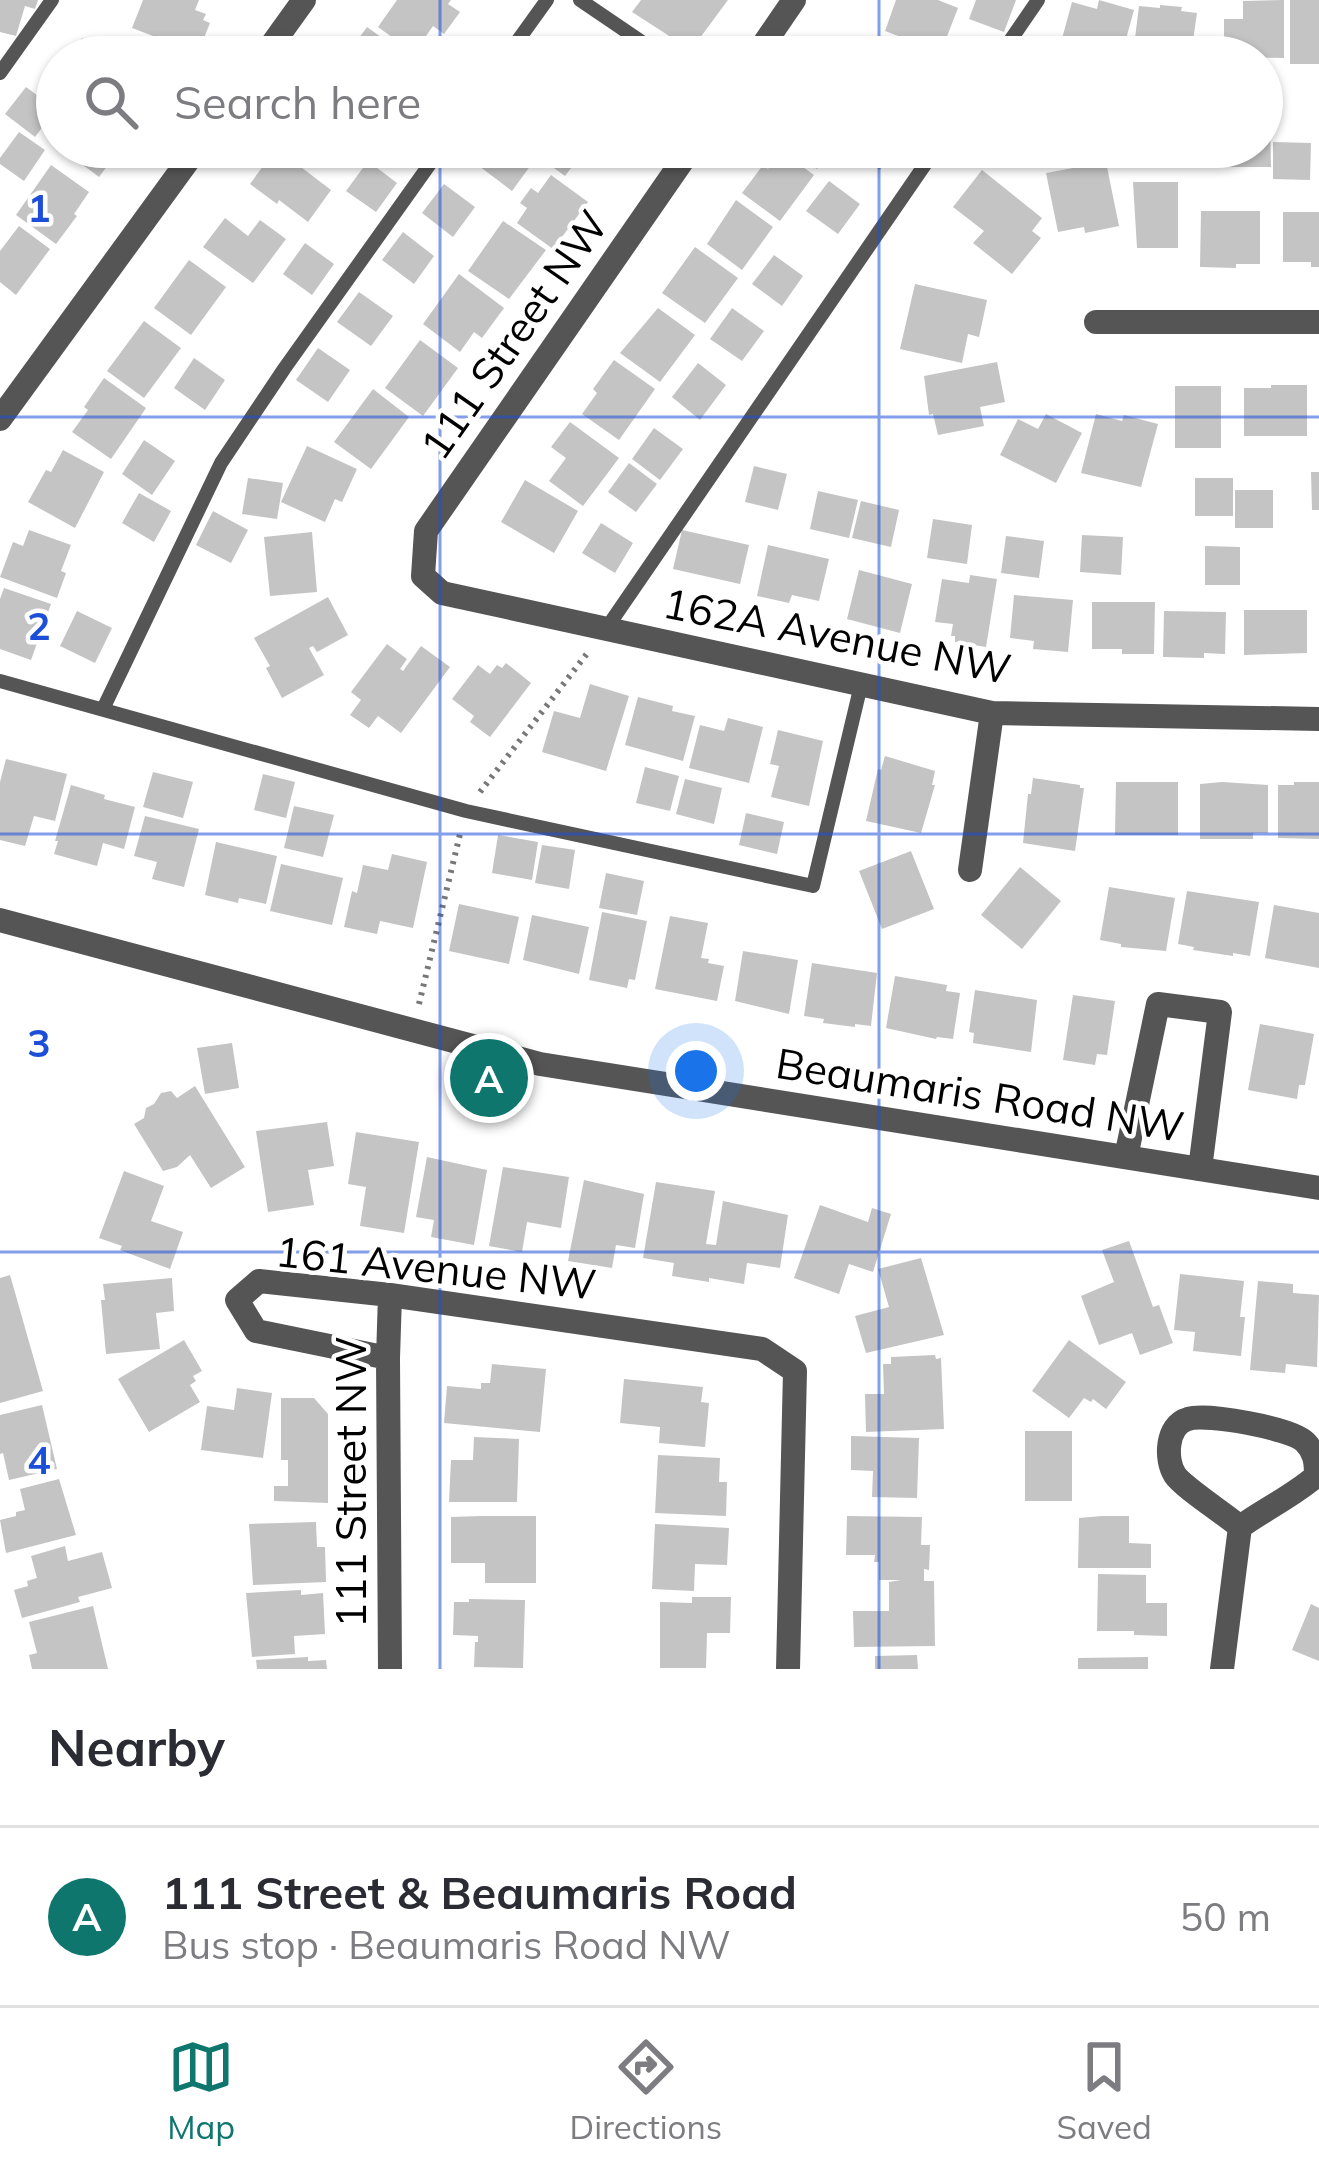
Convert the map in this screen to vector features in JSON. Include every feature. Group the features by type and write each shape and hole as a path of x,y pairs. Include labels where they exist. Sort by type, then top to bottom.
{"street":[{"path":"278,36 304,0"},
{"path":"769,36 794,0"},
{"path":"0,419 183,168"},
{"name":"111 Street NW","path":"423,576 426,530 677,168"},
{"path":"1096,322 1319,322"},
{"name":"162A Avenue NW","path":"423,576 442,593 992,713 1319,718"},
{"path":"970,869 992,713"},
{"name":"Beaumaris Road NW","path":"0,920 540,1064 1319,1188"},
{"path":"1126,1157 1158,1004 1220,1012 1200,1169"},
{"name":"161 Avenue NW","path":"388,1358 256,1331 236,1300 259,1281 390,1295 762,1349 794,1371 788,1669"},
{"name":"111 Street NW","path":"390,1295 390,1669"},
{"path":"1222,1669 1240,1527 1307,1484 1316,1476 1316,1460 1308,1444 1296,1435 1235,1421 1188,1418 1168,1442 1169,1464 1177,1480 1240,1527"}],"lane":[{"path":"0,73 52,0"},
{"path":"521,36 547,0"},
{"path":"580,0 633,36"},
{"path":"1013,36 1038,0"},
{"path":"104,709 221,463 427,168"},
{"path":"606,629 924,168"},
{"path":"0,681 466,811 813,886 861,685"}],"building":[{"path":"0,0 38,0 35,9 25,6 16,36 0,32"},
{"path":"143,0 199,0 195,10 206,14 203,20 210,23 205,36 153,36 132,28"},
{"path":"397,0 451,0 448,4 460,12 444,34 433,26 426,36 390,36 378,27"},
{"path":"641,0 728,0 701,36 669,36 632,12"},
{"path":"896,0 938,0 958,8 947,36 898,36 885,31"},
{"path":"976,0 1016,0 1004,32 969,19"},
{"path":"1099,0 1134,10 1127,36 1063,36 1072,2 1097,9"},
{"path":"1284,0 1284,58 1283,36 1224,36 1224,19 1243,19 1243,1"},
{"path":"1290,0 1319,0 1319,64 1290,64"},
{"path":"1139,6 1182,7 1181,11 1197,13 1194,36 1135,36"},
{"path":"26,87 36,94 36,136 35,137 5,114"},
{"path":"19,132 36,144 36,163 24,181 0,164"},
{"path":"1283,142 1311,143 1310,180 1273,179 1273,168 1283,168"},
{"path":"49,168 89,192 56,244 16,215"},
{"path":"262,168 302,168 331,190 308,222 250,184"},
{"path":"363,168 377,168 397,183 376,212 346,191"},
{"path":"482,168 529,168 512,191"},
{"path":"761,168 804,168 814,175 780,221 742,193"},
{"path":"1107,168 1119,226 1085,233 1084,227 1058,232 1046,173"},
{"path":"982,170 1042,218 1032,231 1041,238 1012,274 973,243 984,231 953,207"},
{"path":"551,175 588,202 553,249 517,223 527,208 520,203 531,188 538,193"},
{"path":"829,181 860,204 838,234 806,211"},
{"path":"1133,182 1178,182 1178,248 1137,248"},
{"path":"444,184 475,207 453,237 422,213"},
{"path":"736,200 773,227 742,270 707,244"},
{"path":"1201,211 1260,211 1260,264 1200,267"},
{"path":"1283,212 1319,212 1319,267 1311,267 1311,262 1283,262"},
{"path":"225,218 248,236 260,220 286,239 253,283 203,247"},
{"path":"503,221 546,250 509,299 468,271"},
{"path":"19,226 50,249 16,295 0,282 0,251"},
{"path":"403,232 434,256 414,284 382,260"},
{"path":"305,243 334,264 312,295 283,274"},
{"path":"695,247 738,278 705,323 662,293"},
{"path":"774,255 803,276 782,306 752,284"},
{"path":"189,260 226,287 191,335 154,308"},
{"path":"459,274 504,308 482,338 474,332 460,352 423,324"},
{"path":"915,284 987,300 979,337 968,334 962,363 900,349"},
{"path":"359,292 393,316 371,346 337,322"},
{"path":"658,308 695,335 660,382 620,353"},
{"path":"732,308 764,331 742,361 710,339"},
{"path":"144,321 181,348 144,398 107,371"},
{"path":"420,340 458,368 423,416 385,388"},
{"path":"318,348 350,370 328,402 296,380"},
{"path":"194,358 225,380 205,410 174,388"},
{"path":"614,360 655,389 619,440 582,414"},
{"path":"997,362 1005,402 980,407 984,426 938,435 933,414 929,415 924,376"},
{"path":"698,363 726,385 700,420 672,397"},
{"path":"104,378 146,408 111,459 72,432"},
{"path":"1307,385 1307,436 1244,436 1244,388"},
{"path":"1175,386 1221,386 1221,448 1175,448"},
{"path":"373,389 409,417 371,469 334,442"},
{"path":"1046,414 1082,433 1056,483 1000,455 1018,419 1038,429"},
{"path":"1096,414 1158,424 1141,487 1081,473"},
{"path":"570,422 619,458 583,506 549,481 566,458 551,447"},
{"path":"654,428 683,449 660,480 632,459"},
{"path":"144,440 175,461 152,495 122,474"},
{"path":"307,446 357,469 342,502 335,499 325,522 281,502"},
{"path":"63,450 104,472 75,528 28,502"},
{"path":"629,463 657,484 636,512 608,492"},
{"path":"754,466 787,474 778,510 745,502"},
{"path":"1311,472 1319,472 1319,510 1312,510"},
{"path":"248,478 283,483 277,519 242,514"},
{"path":"1195,478 1233,478 1233,516 1195,516"},
{"path":"525,480 578,511 554,553 501,522"},
{"path":"1235,490 1273,490 1273,528 1235,528"},
{"path":"818,491 858,500 849,538 810,529"},
{"path":"139,493 171,511 154,542 122,523"},
{"path":"861,501 899,510 891,547 852,538"},
{"path":"213,511 248,530 231,563 196,545"},
{"path":"933,519 972,525 967,564 927,558"},
{"path":"601,523 633,543 615,573 582,553"},
{"path":"29,530 71,545 57,598 0,577 13,542 23,546"},
{"path":"682,530 749,545 740,584 673,569"},
{"path":"312,532 317,592 270,596 264,537"},
{"path":"1082,535 1123,537 1121,575 1080,572"},
{"path":"1006,536 1044,541 1039,578 1001,573"},
{"path":"768,545 829,559 819,601 792,595 789,603 757,596"},
{"path":"1205,546 1240,547 1240,585 1205,585"},
{"path":"859,570 912,584 900,633 847,619"},
{"path":"970,575 997,579 986,647 955,642 953,624 935,622 942,579 969,583"},
{"path":"4,588 51,604 31,660 0,649"},
{"path":"1014,595 1073,600 1068,652 1033,649 1034,641 1010,638"},
{"path":"328,597 348,635 317,652 309,648 324,675 282,698 254,638"},
{"path":"1092,602 1155,602 1154,654 1092,649"},
{"path":"1244,610 1307,610 1307,653 1244,655"},
{"path":"77,611 112,628 95,663 60,646"},
{"path":"1164,611 1226,612 1225,654 1163,657"},
{"path":"387,644 407,659 403,671 421,646 450,667 401,733 378,716 369,728 350,715 361,700 351,692"},
{"path":"506,663 531,683 490,737 452,699 478,665 490,674"},
{"path":"590,684 629,696 606,771 542,752 554,711 580,718"},
{"path":"638,697 695,716 683,761 625,745"},
{"path":"728,718 763,727 749,783 689,768 700,725 724,731"},
{"path":"778,730 823,741 809,806 771,797 779,766 770,764"},
{"path":"885,756 935,771 921,833 866,821"},
{"path":"6,759 67,774 55,821 34,816 25,846 0,840 0,782"},
{"path":"645,767 679,776 670,811 636,803"},
{"path":"153,772 193,782 183,818 143,807"},
{"path":"263,774 295,782 286,818 254,810"},
{"path":"1033,778 1084,788 1075,851 1023,843"},
{"path":"685,779 722,788 714,824 676,814"},
{"path":"1116,782 1178,782 1178,835 1115,835"},
{"path":"1319,782 1319,839 1278,838 1278,785"},
{"path":"1200,784 1268,785 1268,833 1253,833 1253,839 1200,839"},
{"path":"71,785 135,807 124,849 103,843 97,866 54,854"},
{"path":"294,806 334,815 323,857 284,848"},
{"path":"746,813 784,822 777,854 739,845"},
{"path":"145,816 199,829 184,887 152,879 157,862 134,856"},
{"path":"498,835 538,842 532,880 492,873"},
{"path":"216,842 277,856 266,904 205,895"},
{"path":"542,845 575,850 569,889 535,883"},
{"path":"911,851 934,909 882,929 859,871"},
{"path":"392,854 427,862 413,928 380,921 377,934 344,927 363,865 388,870"},
{"path":"281,864 343,878 332,925 270,911"},
{"path":"1020,867 1061,901 1022,949 981,915"},
{"path":"606,873 644,881 637,915 599,908"},
{"path":"1109,887 1175,898 1166,951 1100,940"},
{"path":"1187,891 1259,902 1250,956 1178,944"},
{"path":"459,904 519,917 509,964 449,951"},
{"path":"1274,905 1319,913 1319,968 1265,958"},
{"path":"602,912 647,921 635,980 629,979 627,988 589,980"},
{"path":"532,915 589,927 579,974 523,960"},
{"path":"670,916 708,923 701,958 724,966 717,1001 655,989"},
{"path":"743,951 798,960 789,1014 735,1001"},
{"path":"812,963 877,973 871,1026 823,1023 824,1019 804,1016"},
{"path":"895,976 947,985 946,991 960,993 953,1039 886,1028"},
{"path":"975,990 1037,1000 1031,1052 973,1043 974,1033 969,1032"},
{"path":"1073,995 1115,1001 1107,1055 1097,1054 1095,1065 1063,1060"},
{"path":"1260,1024 1314,1034 1305,1085 1299,1085 1297,1099 1248,1090"},
{"path":"232,1043 239,1088 205,1094 197,1048"},
{"path":"195,1086 245,1167 211,1188 190,1155 177,1167 163,1171 134,1124 144,1118 146,1108 161,1093 171,1091 177,1098"},
{"path":"327,1122 334,1166 308,1170 314,1205 268,1212 256,1131"},
{"path":"356,1132 419,1142 404,1233 360,1226 366,1187 348,1184"},
{"path":"427,1157 487,1170 474,1245 431,1237 434,1220 416,1217"},
{"path":"503,1167 569,1177 561,1228 527,1222 522,1252 489,1246"},
{"path":"124,1171 164,1186 151,1221 183,1232 170,1269 99,1238"},
{"path":"584,1180 644,1194 635,1248 616,1245 612,1268 568,1261"},
{"path":"656,1182 715,1191 706,1244 716,1245 723,1201 788,1215 780,1268 747,1263 744,1284 709,1278 709,1282 672,1276 674,1263 643,1258"},
{"path":"820,1205 868,1222 872,1208 891,1214 873,1272 849,1264 839,1294 794,1278"},
{"path":"1129,1241 1153,1307 1159,1305 1173,1343 1140,1355 1132,1333 1099,1345 1081,1296 1114,1282 1102,1250"},
{"path":"921,1258 944,1335 866,1353 855,1316 889,1307 878,1269"},
{"path":"1180,1274 1244,1281 1241,1356 1193,1351 1195,1332 1174,1330"},
{"path":"10,1275 43,1391 0,1403 0,1278"},
{"path":"172,1278 174,1311 156,1313 160,1349 106,1354 103,1284"},
{"path":"1258,1281 1293,1284 1293,1293 1319,1295 1317,1367 1286,1364 1285,1373 1250,1370"},
{"path":"184,1340 202,1371 190,1385 200,1402 149,1432 118,1379"},
{"path":"1069,1340 1126,1382 1106,1409 1084,1398 1069,1418 1032,1391"},
{"path":"891,1357 941,1358 944,1429 866,1432 865,1394 884,1394 883,1364 891,1364"},
{"path":"492,1364 546,1369 540,1432 444,1423 447,1386 481,1389 481,1383 490,1383"},
{"path":"624,1379 703,1387 701,1402 709,1403 705,1447 659,1443 660,1427 620,1423"},
{"path":"237,1388 272,1393 263,1458 201,1450 207,1406 234,1410"},
{"path":"281,1398 314,1398 328,1414 328,1503 274,1501 274,1486 288,1486 288,1460 281,1460"},
{"path":"42,1405 57,1469 9,1480 0,1454 0,1415"},
{"path":"1025,1431 1072,1431 1072,1501 1025,1501"},
{"path":"851,1436 919,1438 917,1498 872,1497 873,1471 851,1470"},
{"path":"474,1437 519,1439 517,1502 449,1502 451,1460 473,1460"},
{"path":"658,1455 720,1458 719,1482 727,1482 726,1516 655,1513"},
{"path":"59,1479 76,1535 6,1553 0,1520 25,1510 20,1489"},
{"path":"536,1516 536,1583 485,1583 485,1563 451,1563 451,1517"},
{"path":"847,1516 922,1517 921,1545 930,1545 924,1581 934,1581 935,1646 854,1647 853,1611 889,1611 889,1582 901,1580 879,1580 875,1555 846,1555"},
{"path":"1129,1516 1129,1543 1151,1544 1151,1568 1078,1568 1079,1518"},
{"path":"316,1522 317,1547 325,1547 326,1582 253,1585 249,1524"},
{"path":"655,1524 729,1528 727,1565 695,1564 694,1591 652,1589"},
{"path":"65,1546 68,1561 102,1552 112,1588 22,1618 14,1590 37,1578 31,1556"},
{"path":"1098,1574 1146,1575 1146,1603 1167,1603 1167,1636 1097,1631"},
{"path":"301,1590 301,1595 323,1593 325,1634 294,1636 295,1654 252,1657 246,1593"},
{"path":"692,1597 731,1597 730,1633 707,1633 706,1668 660,1668 660,1602 692,1603"},
{"path":"525,1600 523,1668 474,1667 478,1636 453,1635 454,1602"},
{"path":"1311,1604 1319,1608 1319,1661 1292,1650"},
{"path":"93,1606 108,1669 32,1669 29,1655 37,1653 29,1622"},
{"path":"917,1655 918,1669 875,1669 875,1656"},
{"path":"308,1657 308,1661 326,1660 327,1669 257,1669 256,1660"},
{"path":"1148,1657 1148,1669 1078,1669 1078,1658"}],"place":[{"name":"111 Street & Beaumaris Road","path":"489,1078"}]}
